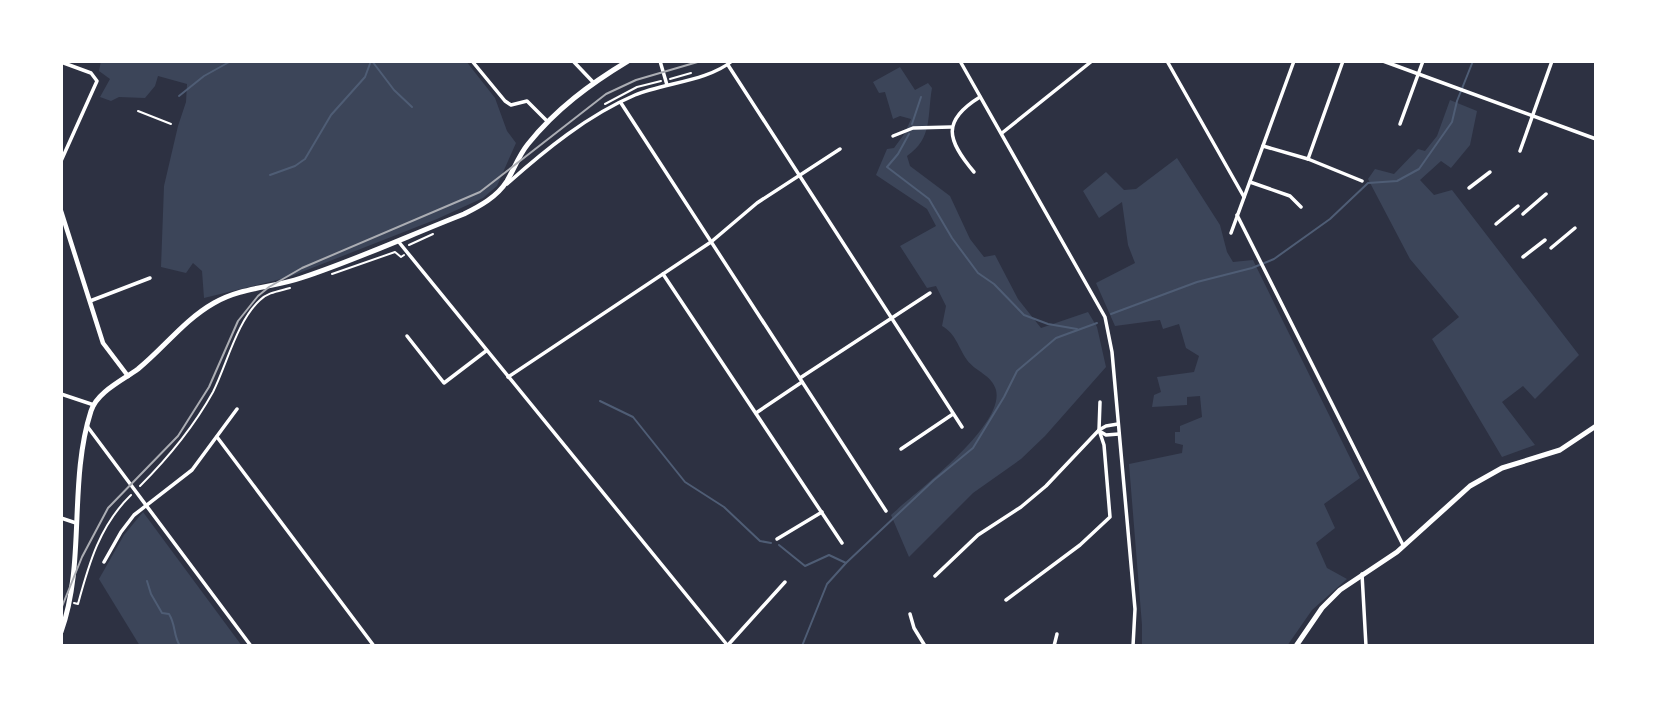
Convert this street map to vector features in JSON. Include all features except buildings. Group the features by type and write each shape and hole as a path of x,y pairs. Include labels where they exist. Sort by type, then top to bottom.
{"main road":[{"path":"61,632 72,594 76,523 87,426 94,405 187,323 226,297 292,281 477,208 502,188 527,145 548,122 593,82 628,61"},
{"path":"1296,646 1322,608 1348,583 1404,546 1460,493 1502,468 1560,450 1596,426"}],"street":[{"path":"472,61 505,101 511,105 527,101 548,122"},
{"path":"573,61 593,82"},
{"path":"660,61 667,85"},
{"path":"960,61 1105,317 1111,339 1135,610 1133,646"},
{"path":"1002,134 1092,61"},
{"path":"1167,61 1244,197"},
{"path":"1231,233 1294,61"},
{"path":"1308,159 1343,61"},
{"path":"1383,61 1596,139"},
{"path":"1400,124 1423,61"},
{"path":"1520,151 1552,61"},
{"path":"61,62 91,73 96,77 97,84 61,161"},
{"path":"502,188 559,140 621,103 638,94 713,72 730,63 799,176 962,427"},
{"path":"974,172 957,151 951,136 951,127 958,114 980,97"},
{"path":"621,103 886,510"},
{"path":"893,136 913,128 951,127"},
{"path":"1263,146 1308,159 1362,181"},
{"path":"508,377 711,242 757,203 839,149"},
{"path":"1469,188 1490,172"},
{"path":"1250,182 1290,196 1301,207"},
{"path":"1524,214 1546,194"},
{"path":"1496,224 1518,206"},
{"path":"61,211 103,343 128,376"},
{"path":"1237,215 1404,546"},
{"path":"1551,248 1575,228"},
{"path":"397,240 728,645 785,582"},
{"path":"1523,257 1545,240"},
{"path":"663,274 842,543"},
{"path":"90,301 150,278"},
{"path":"756,413 930,293"},
{"path":"407,336 444,383 486,351"},
{"path":"61,394 94,405"},
{"path":"1006,600 1073,551 1110,517 1104,445 1099,430 1100,402"},
{"path":"104,562 127,523 146,504 192,470 237,409"},
{"path":"901,449 953,414"},
{"path":"935,576 984,530 1021,507 1046,486 1099,430 1118,424"},
{"path":"87,426 251,646"},
{"path":"1099,430 1107,435 1119,434"},
{"path":"217,437 374,646"},
{"path":"777,539 822,512"},
{"path":"61,517 76,523"},
{"path":"1362,574 1366,646"},
{"path":"910,614 923,645"},
{"path":"1054,646 1057,634"}],"lane":[{"path":"138,111 171,124"}],"path":[{"path":"670,79 696,72"},
{"path":"323,277 395,252 401,257"},
{"path":"139,487 168,459 198,417 214,389 235,341 258,302 270,293 299,285"},
{"path":"78,604 98,540 109,519 132,493"}],"shaded area":[{"path":"101,61 466,61 495,98 507,131 516,143 497,186 483,198 437,219 289,277 204,298 202,271 193,263 186,273 161,267 164,186 186,102 187,84 158,76 155,86 145,98 119,97 111,101 100,97 110,79 99,71"},
{"path":"900,67 915,90 928,83 932,88 925,134 907,156 910,166 950,196 970,239 984,257 995,255 1018,299 1041,328 1088,312 1097,327 1106,367 1045,436 1021,459 973,493 909,557 891,515 938,475 973,439 995,405 996,390 991,381 967,360 954,337 942,326 946,306 936,286 927,288 900,246 936,226 927,209 876,175 887,149 894,148 911,119 900,116 893,119 885,92 879,93 873,82"},
{"path":"1450,100 1477,111 1470,145 1451,168 1441,161 1420,180 1434,195 1452,190 1579,355 1535,399 1523,386 1502,402 1535,445 1502,457 1432,339 1459,317 1410,259 1368,179 1375,169 1394,174 1418,149 1425,151 1437,136"},
{"path":"1177,158 1220,225 1227,252 1233,262 1253,260 1360,478 1324,504 1335,528 1316,543 1327,568 1347,579 1312,610 1287,646 1142,646 1129,464 1182,453 1183,445 1175,443 1175,432 1180,432 1180,426 1202,417 1200,396 1187,397 1187,405 1152,407 1154,395 1161,392 1157,377 1194,372 1199,356 1186,348 1179,324 1163,329 1160,320 1115,326 1096,283 1135,263 1128,245 1122,202 1099,218 1083,191 1106,172 1124,190 1136,189"},
{"path":"143,512 242,646 140,646 99,579 124,535"}],"waterway":[{"path":"179,96 204,76 231,61"},
{"path":"270,175 295,166 305,159 331,115 365,77 371,61"},
{"path":"372,61 394,90 412,107"},
{"path":"1111,314 1197,282 1252,268 1274,259 1330,219 1368,183 1397,181 1419,169 1452,122 1457,101 1473,61"},
{"path":"912,124 921,97"},
{"path":"909,134 887,167 929,199 952,238 978,273 994,284 1024,315 1048,324 1077,329"},
{"path":"802,646 827,584 934,480 973,448 1017,371 1056,338 1097,323"},
{"path":"600,401 633,417 685,482 724,507 760,541 771,543"},
{"path":"779,545 805,566 829,555 846,563"},
{"path":"147,581 162,613 169,614 180,646"}],"railway":[{"path":"61,609 82,557 108,508 178,436 209,387 238,321 258,296 302,268 480,192 606,94 636,80 701,61"}]}
